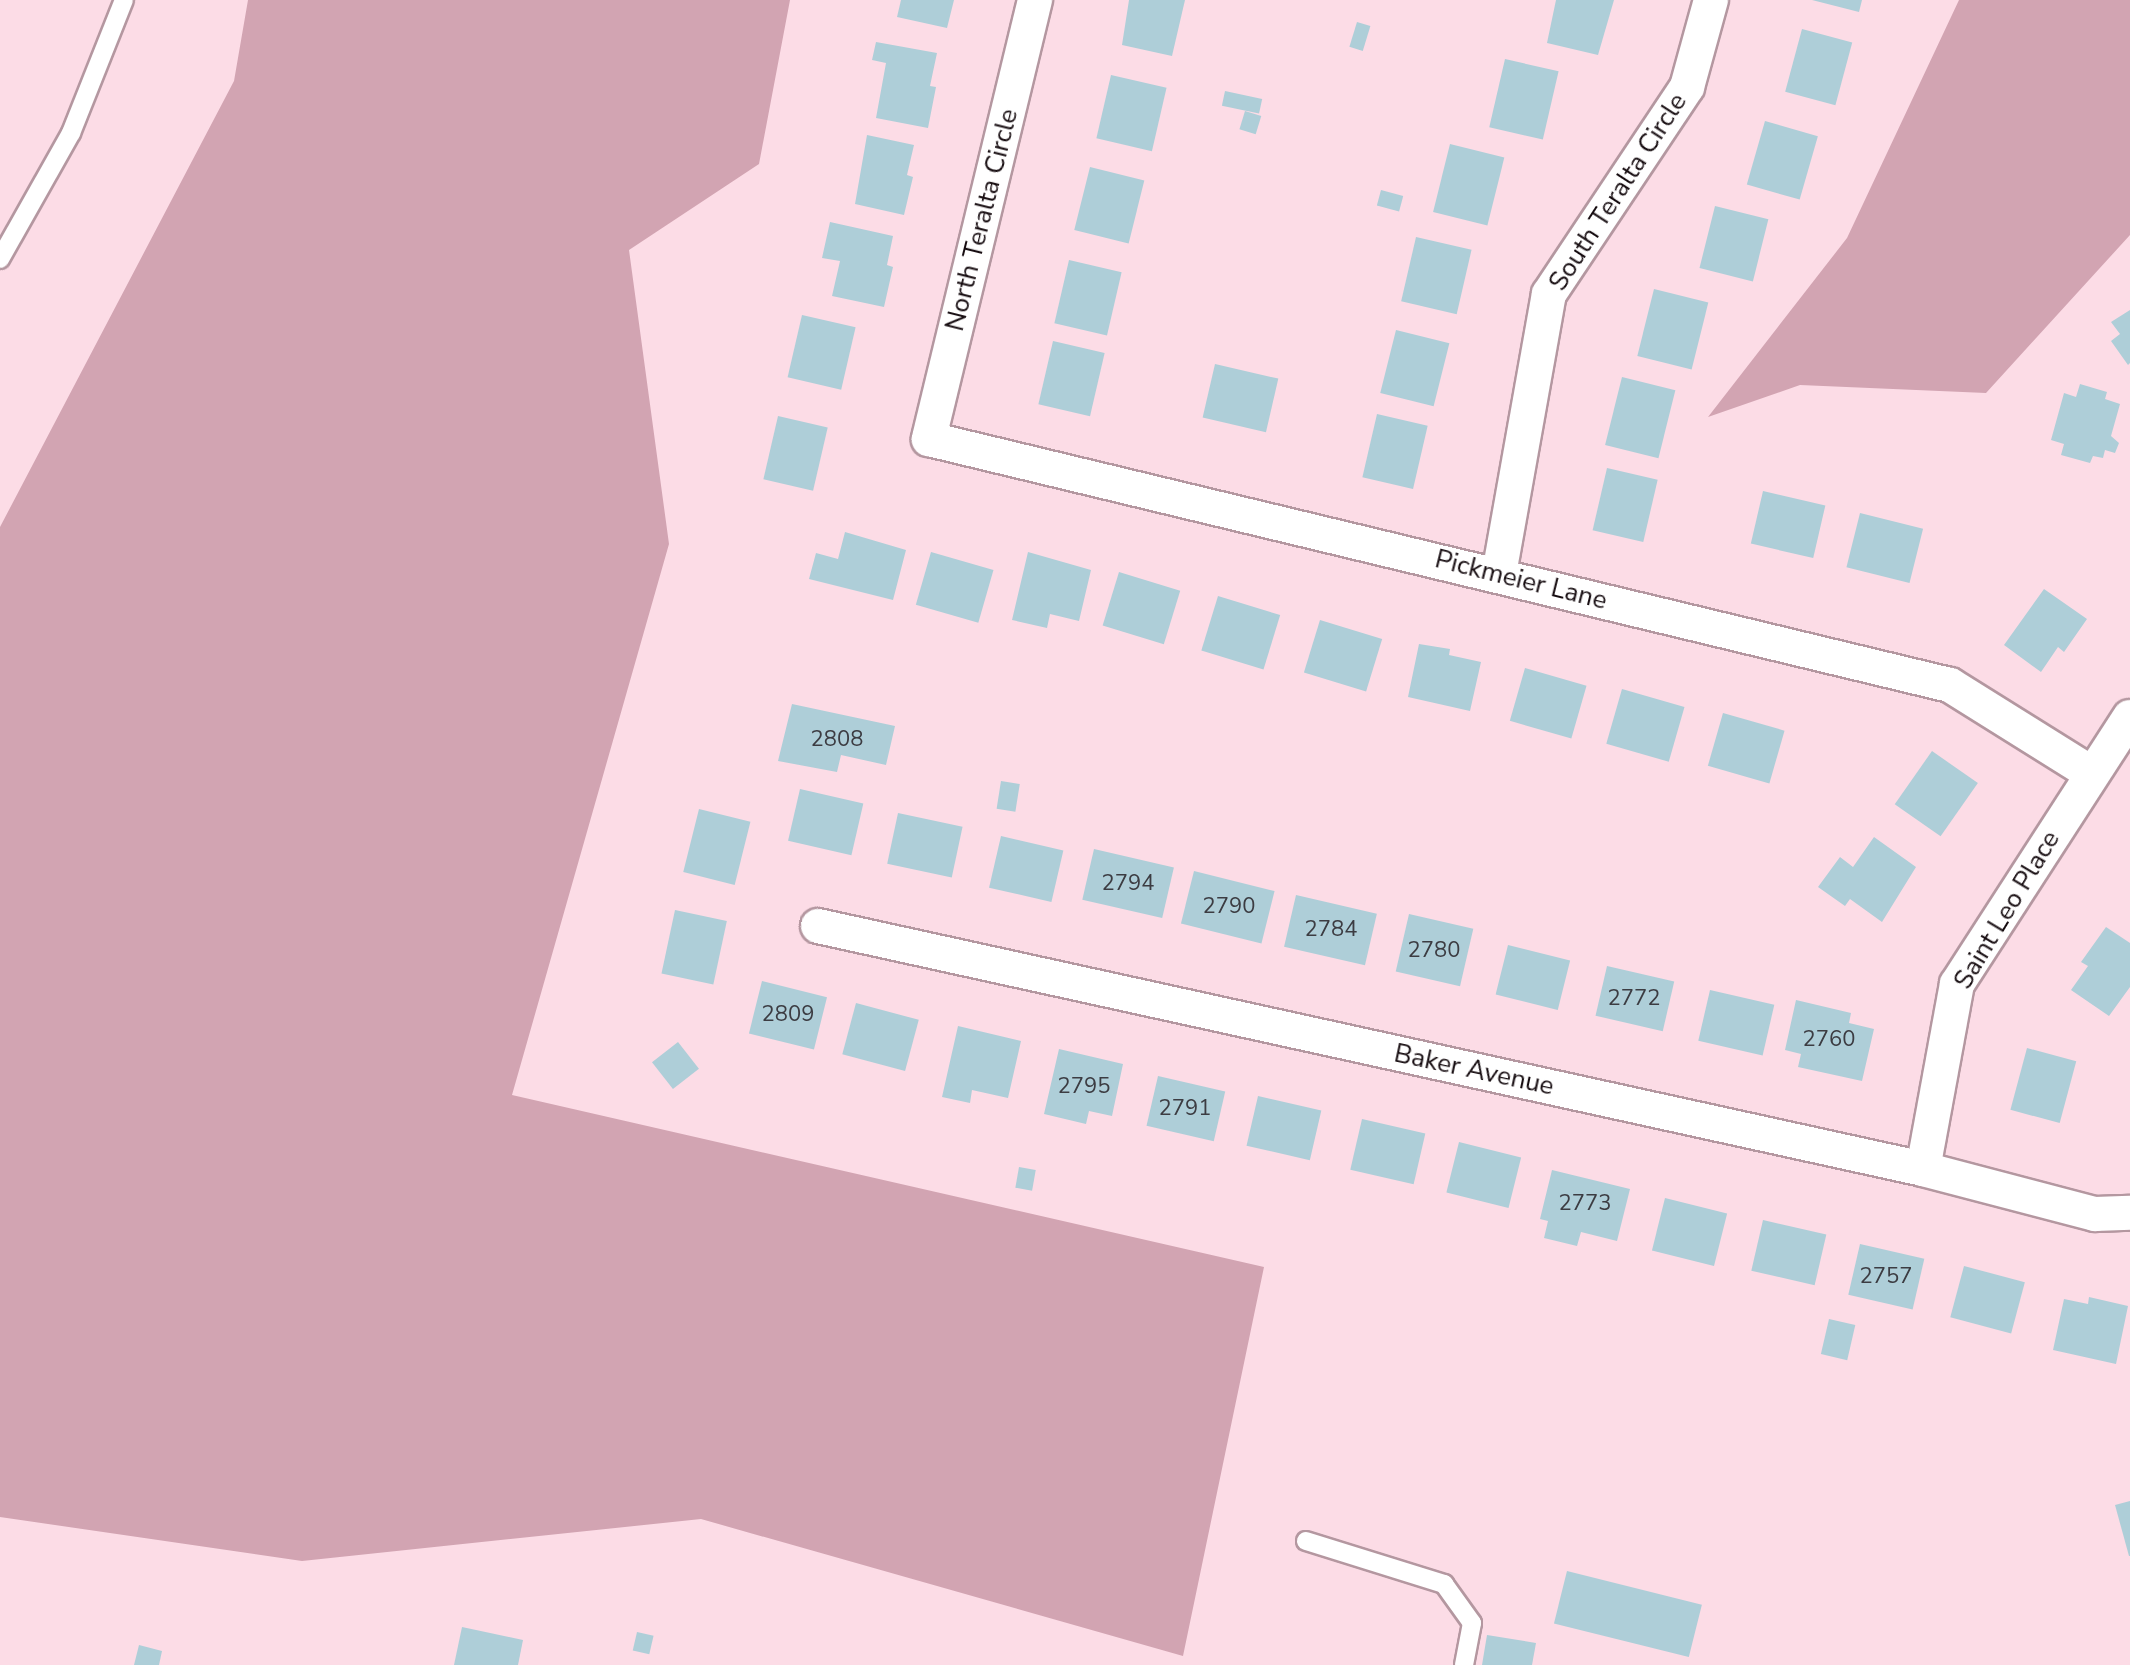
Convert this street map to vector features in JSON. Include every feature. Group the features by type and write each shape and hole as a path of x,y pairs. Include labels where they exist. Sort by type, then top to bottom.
{"street":[{"name":"North Teralta Circle","path":"929,439 1035,0"},
{"name":"South Teralta Circle","path":"1499,574 1549,294 1687,87 1711,0"},
{"name":"Pickmeier Lane","path":"929,439 1950,685 2091,773"},
{"name":"Saint Leo Place","path":"1923,1169 1957,984 2130,717"},
{"name":"Baker Avenue","path":"818,926 1923,1169 2095,1214 2130,1213"}],"lane":[{"path":"0,259 71,133 124,0"},
{"path":"1306,1541 1444,1584 1472,1623 1464,1665"}],"shaded area":[{"path":"248,0 790,0 759,164 629,250 669,544 512,1095 1264,1267 1183,1656 701,1519 302,1561 0,1517 0,527 234,81"},
{"path":"1959,0 2130,0 2130,235 1986,393 1800,385 1708,417 1847,238"}],"building":[{"path":"901,0 954,0 947,28 897,17"},
{"path":"1129,0 1185,0 1172,56 1122,45"},
{"path":"1556,0 1614,0 1598,55 1547,43"},
{"path":"1812,0 1862,0 1859,12"},
{"path":"1357,22 1370,26 1363,51 1349,47"},
{"path":"1802,29 1852,42 1835,105 1785,92"},
{"path":"876,42 937,53 930,86 936,87 928,128 876,118 886,63 872,60"},
{"path":"1505,59 1559,71 1543,140 1489,127"},
{"path":"1111,75 1167,88 1152,151 1096,138"},
{"path":"1225,91 1262,99 1259,114 1222,106"},
{"path":"1245,111 1261,116 1256,134 1239,129"},
{"path":"1765,121 1818,136 1800,200 1747,184"},
{"path":"867,135 914,145 907,175 913,177 904,215 855,204"},
{"path":"1450,144 1504,158 1487,225 1433,212"},
{"path":"1090,167 1144,181 1129,244 1074,230"},
{"path":"1381,190 1403,196 1399,211 1377,205"},
{"path":"1715,206 1768,219 1753,281 1700,268"},
{"path":"830,222 893,236 887,265 893,267 884,307 832,296 840,261 822,258"},
{"path":"1416,237 1472,250 1457,314 1401,301"},
{"path":"1069,260 1122,272 1107,335 1054,323"},
{"path":"1654,289 1708,303 1692,369 1637,356"},
{"path":"2130,310 2128,365 2111,341 2120,334 2111,322"},
{"path":"802,315 856,327 841,390 788,377"},
{"path":"1396,330 1449,343 1434,406 1380,393"},
{"path":"1053,341 1105,353 1090,416 1038,404"},
{"path":"1215,364 1278,379 1266,432 1203,418"},
{"path":"1622,377 1675,390 1658,458 1605,445"},
{"path":"2080,384 2107,392 2105,399 2120,404 2111,436 2119,443 2115,453 2105,450 2103,458 2093,456 2090,463 2061,455 2064,444 2051,440 2064,393 2076,397"},
{"path":"1377,414 1428,426 1413,489 1362,477"},
{"path":"778,416 828,427 813,491 763,479"},
{"path":"1607,468 1658,480 1643,542 1593,530"},
{"path":"1763,491 1825,505 1813,558 1751,544"},
{"path":"1860,513 1923,529 1910,583 1846,567"},
{"path":"845,532 906,550 893,600 809,579 816,553 838,559"},
{"path":"931,552 993,570 978,623 916,605"},
{"path":"1028,552 1091,570 1079,621 1050,614 1047,628 1012,620"},
{"path":"1119,572 1180,591 1164,644 1103,626"},
{"path":"2044,589 2087,619 2064,652 2058,647 2041,672 2004,645"},
{"path":"1218,596 1280,615 1263,670 1201,651"},
{"path":"1320,620 1382,639 1366,692 1304,673"},
{"path":"1419,644 1450,649 1449,655 1481,662 1470,711 1408,697"},
{"path":"1525,668 1587,686 1571,739 1510,721"},
{"path":"1622,689 1684,707 1669,762 1606,744"},
{"path":"792,704 895,726 886,765 841,755 837,772 778,761"},
{"path":"1723,713 1785,731 1769,784 1708,766"},
{"path":"1932,751 1978,783 1941,836 1895,804"},
{"path":"1001,781 1020,784 1015,812 997,809"},
{"path":"800,789 863,804 851,855 788,841"},
{"path":"699,809 750,822 735,885 683,872"},
{"path":"898,813 963,827 952,878 887,864"},
{"path":"1001,836 1063,850 1051,902 989,888"},
{"path":"1874,837 1916,867 1882,922 1850,899 1845,906 1818,887 1840,857 1853,867"},
{"path":"1094,849 1174,867 1162,918 1082,900"},
{"path":"1194,871 1275,891 1261,943 1181,923"},
{"path":"1296,895 1377,914 1365,965 1284,947"},
{"path":"675,910 727,921 713,985 661,974"},
{"path":"1409,914 1473,929 1460,986 1396,971"},
{"path":"2106,927 2130,943 2130,987 2109,1016 2071,990 2088,966 2081,962"},
{"path":"1508,945 1570,960 1558,1010 1496,994"},
{"path":"1607,966 1674,982 1663,1031 1596,1016"},
{"path":"762,981 827,997 814,1050 749,1033"},
{"path":"1710,990 1774,1005 1763,1056 1698,1041"},
{"path":"1796,1000 1851,1013 1849,1023 1874,1029 1862,1081 1798,1067 1801,1054 1785,1050"},
{"path":"856,1003 919,1020 905,1071 842,1054"},
{"path":"958,1026 1021,1041 1008,1098 972,1090 970,1103 942,1097"},
{"path":"678,1042 699,1069 673,1089 652,1062"},
{"path":"2027,1048 2076,1061 2060,1123 2010,1110"},
{"path":"1059,1049 1123,1064 1112,1116 1089,1111 1086,1124 1044,1114"},
{"path":"1158,1076 1225,1092 1214,1141 1147,1126"},
{"path":"1258,1096 1321,1111 1310,1160 1247,1146"},
{"path":"1362,1119 1425,1134 1414,1184 1350,1170"},
{"path":"1459,1142 1521,1157 1509,1208 1446,1192"},
{"path":"1019,1167 1036,1170 1032,1191 1015,1188"},
{"path":"1552,1170 1630,1189 1617,1241 1581,1232 1577,1246 1544,1238 1548,1221 1540,1219"},
{"path":"1665,1198 1727,1213 1714,1266 1652,1250"},
{"path":"1763,1220 1826,1235 1815,1285 1751,1271"},
{"path":"1860,1244 1924,1259 1913,1310 1848,1295"},
{"path":"1964,1266 2025,1282 2011,1333 1950,1317"},
{"path":"2089,1297 2128,1306 2116,1364 2053,1350 2064,1299 2088,1304"},
{"path":"1829,1319 1855,1325 1847,1360 1821,1354"},
{"path":"2130,1501 2130,1556 2129,1556 2115,1505"},
{"path":"1567,1571 1702,1605 1689,1657 1554,1623"},
{"path":"462,1627 523,1640 518,1665 454,1665"},
{"path":"637,1632 654,1636 649,1654 633,1651"},
{"path":"1487,1635 1536,1643 1532,1665 1482,1665"},
{"path":"139,1645 162,1651 159,1665 134,1665"}]}
